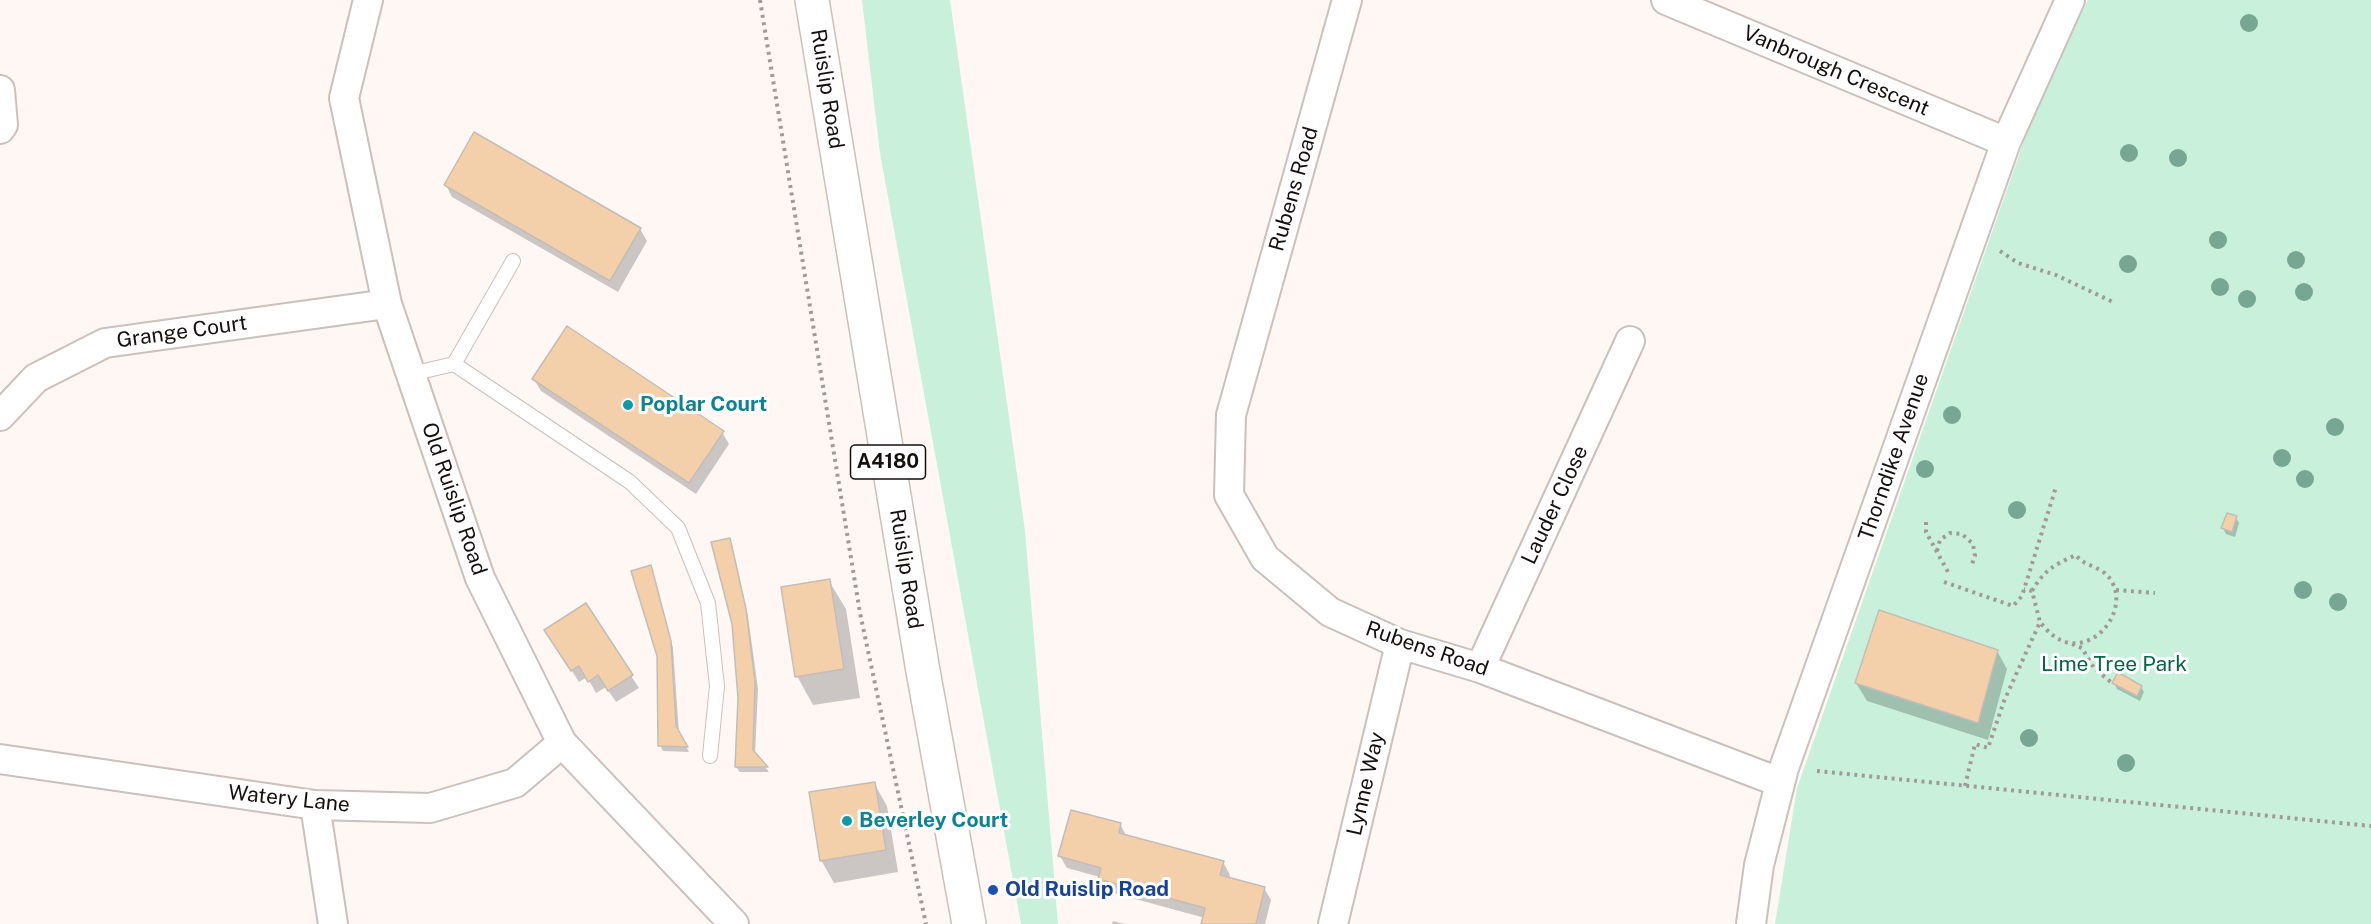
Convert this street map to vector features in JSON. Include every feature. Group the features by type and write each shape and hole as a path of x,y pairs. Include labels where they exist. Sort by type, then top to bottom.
{"main road":[{"name":"Ruislip Road","path":"812,0 923,671 969,924"}],"street":[{"name":"Old Ruislip Road","path":"368,0 344,98 387,304 480,578 562,743 734,924"},
{"name":"Rubens Road","path":"1347,0 1231,415 1229,495 1265,558 1330,612 1400,644 1480,668 1782,775"},
{"name":"Thorndike Avenue","path":"1751,924 1759,865 1782,775 2006,142 2070,0"},
{"name":"Vanbrough Crescent","path":"1670,1 2006,142"},
{"path":"0,90 3,125 0,129"},
{"name":"Grange Court","path":"0,416 36,378 105,343 387,304"},
{"name":"Lauder Close","path":"1480,668 1630,341"},
{"name":"Lynne Way","path":"1333,924 1400,644"},
{"name":"Watery Lane","path":"0,759 315,805 430,808 515,783 562,743"},
{"path":"315,805 333,924"}],"lane":[{"path":"454,364 513,261"},
{"path":"411,374 454,364 630,482 678,528 708,603 717,686 710,756"}],"path":[{"path":"760,0 860,613 926,924"},
{"path":"1974,232 1990,238 2003,255 2018,263 2056,275 2113,302"},
{"path":"1944,582 2013,606 2022,596 2056,487"},
{"path":"1926,522 1926,532 1948,572"},
{"path":"1937,551 1940,540 1950,533 1962,534 1973,544 1975,556 1971,567"},
{"path":"2072,643 2085,641 2103,630 2115,615 2117,607 2116,590 2112,580 2100,568 2079,560 2076,555 2052,565 2032,591 2040,622 2059,640 2082,648 2094,668 2112,683"},
{"path":"2024,589 2032,591"},
{"path":"2116,590 2155,593"},
{"path":"1965,786 1976,744 1988,748 2004,701 2040,622"},
{"path":"1782,775 1965,786 2371,826"}],"green space":[{"path":"862,0 950,0 1025,531 1058,924 1021,924 880,153"},
{"name":"Lime Tree Park","path":"2088,0 2371,0 2371,924 1775,924 1797,788 2037,104"}],"building":[{"path":"474,132 641,228 610,281 444,185"},
{"name":"Poplar Court","path":"567,326 724,431 689,483 532,379"},
{"path":"2227,513 2237,516 2232,532 2221,528"},
{"path":"730,538 746,609 755,682 753,750 768,767 735,767 738,698 732,624 711,542"},
{"path":"651,565 671,641 676,726 688,747 658,746 657,656 631,571"},
{"path":"830,579 844,669 795,677 781,587"},
{"path":"586,603 633,675 608,691 598,675 588,682 579,666 571,671 544,630"},
{"path":"1879,610 1998,650 1978,723 1855,683"},
{"path":"2118,672 2142,686 2137,696 2112,683"},
{"name":"Beverley Court","path":"875,782 886,850 820,861 809,792"},
{"path":"1071,810 1121,823 1119,833 1224,861 1220,875 1265,887 1256,924 1201,924 1205,908 1098,879 1101,868 1058,856"}],"place":[{"name":"Poplar Court","path":"628,405"},
{"name":"Beverley Court","path":"847,821"},
{"name":"Old Ruislip Road","path":"993,890"}]}
